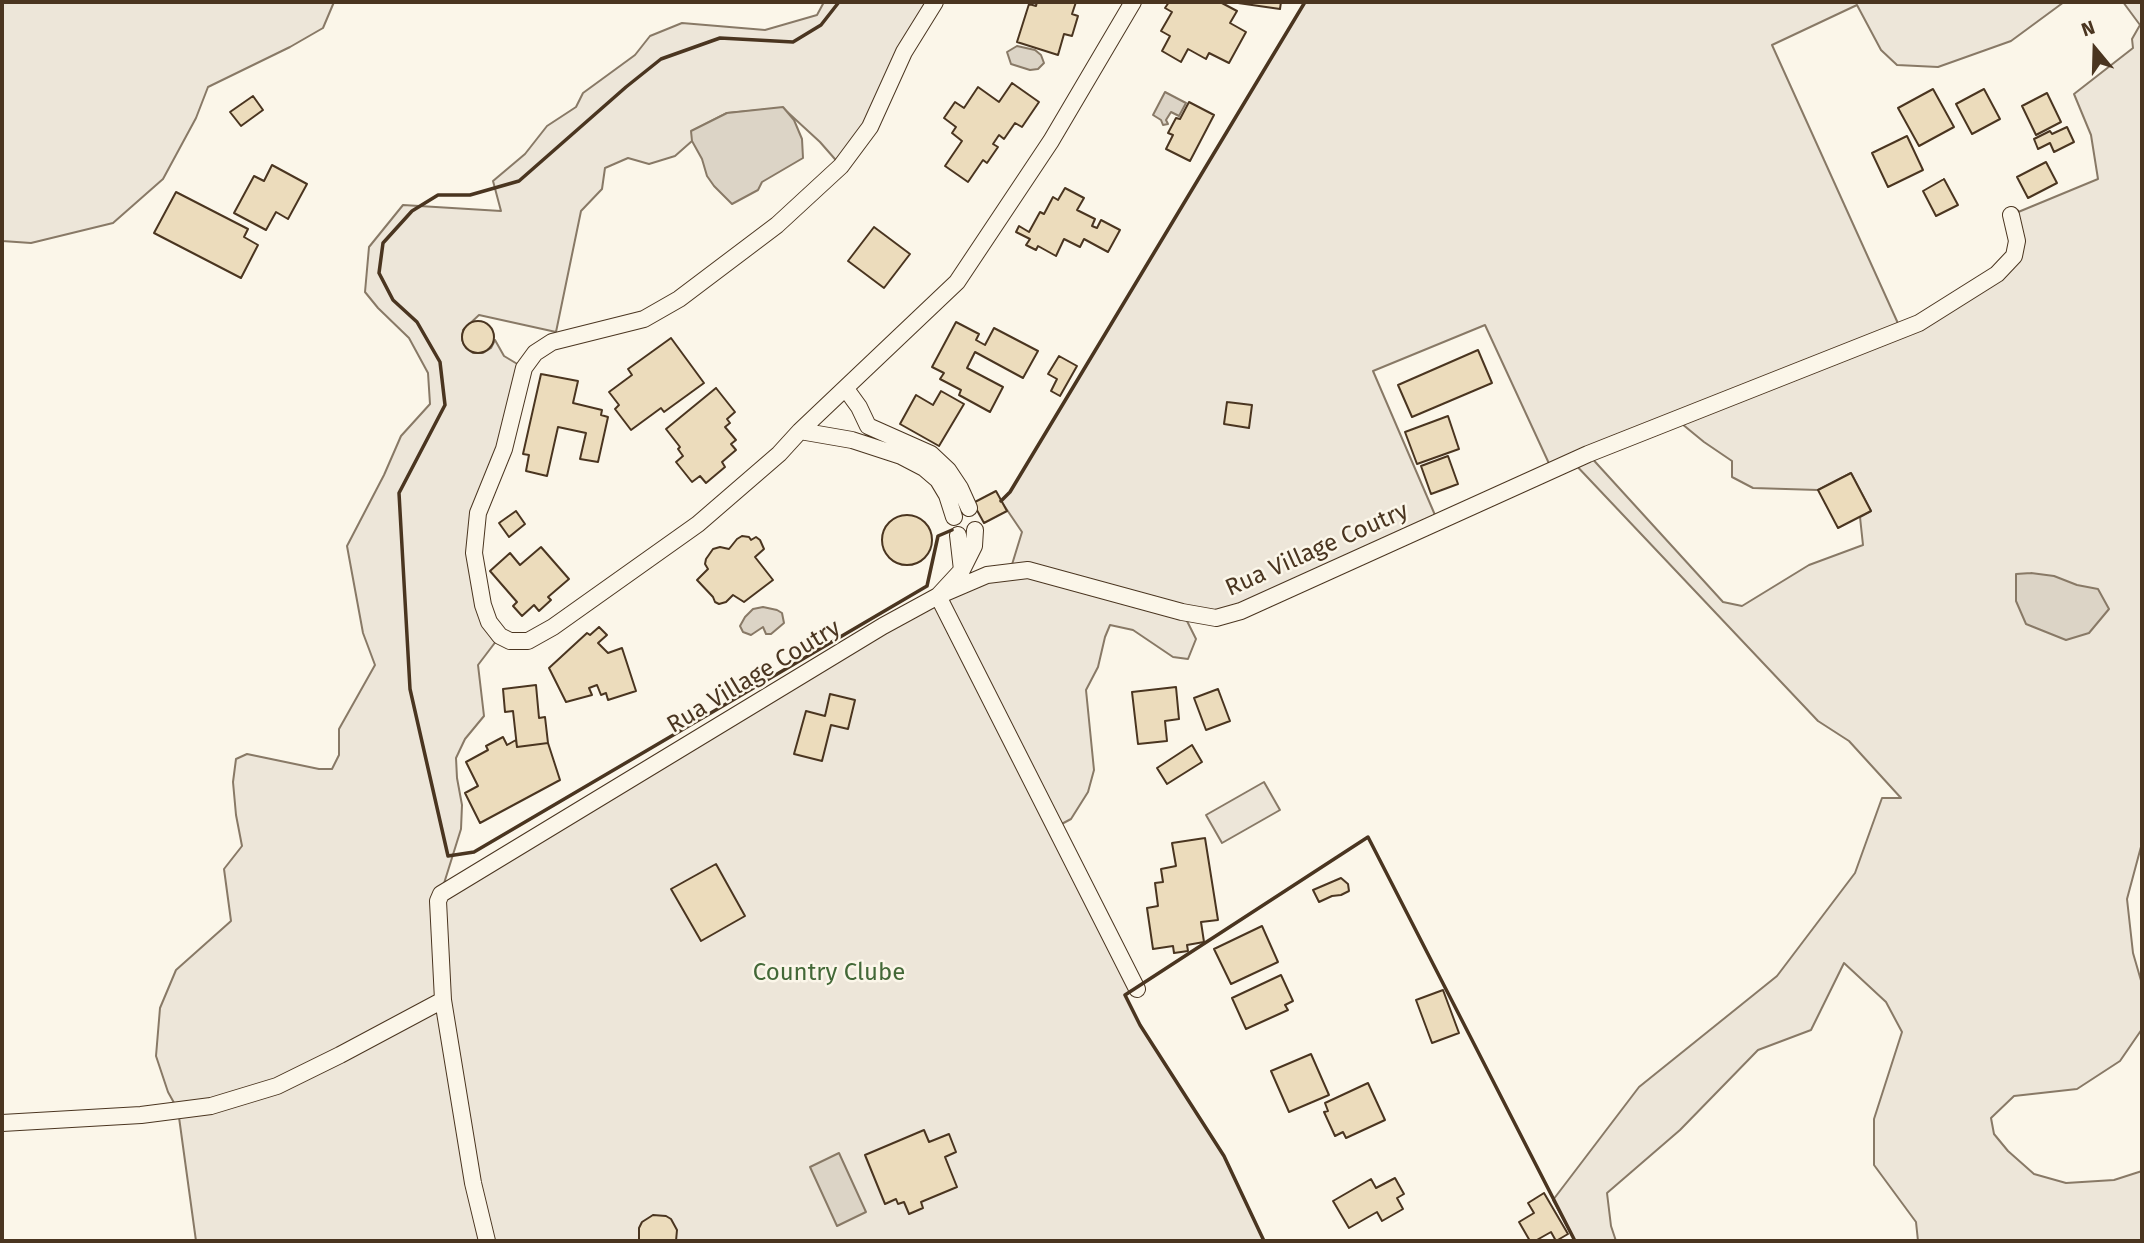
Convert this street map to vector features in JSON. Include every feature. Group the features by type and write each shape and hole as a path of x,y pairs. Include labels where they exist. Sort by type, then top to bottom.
{"street":[{"path":"935,2 904,52 870,127 841,166 777,225 679,299 644,319 552,342 535,353 524,368 504,449 478,513 474,553 483,605 489,622 500,636 510,641 528,642 698,524 779,454 957,282 1051,141 1133,2"},
{"name":"Rua Village Coutry","path":"443,1000 438,901 441,894 937,596 987,575 1028,570 1182,612 1216,618 1241,611 1572,461 1919,323 1997,274 2014,256 2017,241 2011,215"},
{"path":"846,388 868,426 931,454 948,470 969,508"},
{"path":"800,432 852,440 901,456 924,468 938,480 947,495 954,517"},
{"path":"975,530 974,546 962,570 937,596 1137,989"},
{"path":"958,536 962,570"},
{"path":"2,1123 141,1115 211,1106 276,1086 443,1000 473,1183 487,1241"}],"green space":[{"path":"2,2 334,2 323,28 208,87 196,118 163,179 113,223 31,243 2,241"},
{"name":"Country Clube","path":"824,2 935,2 841,166 820,142 783,108 727,113 692,131 692,141 675,156 649,164 628,158 605,168 602,189 581,211 556,332 479,315 463,330 462,340 466,348 473,353 483,353 491,348 495,340 504,356 524,368 474,553 500,636 478,665 484,716 465,739 456,758 462,805 461,829 441,893 883,626 1010,571 1022,532 1001,501 1010,492 1305,2 2064,2 2011,41 1938,67 1897,65 1881,50 1857,5 1772,45 1901,330 2014,256 2011,215 2098,179 2091,135 2074,94 2133,48 2132,39 2140,25 2123,2 2142,2 2142,843 2127,899 2133,953 2142,984 2142,1029 2120,1061 2077,1089 2014,1096 1991,1118 1994,1134 2008,1151 2034,1174 2066,1183 2114,1180 2142,1171 2142,1241 1918,1241 1916,1222 1874,1165 1874,1119 1902,1032 1886,1002 1844,963 1811,1030 1758,1050 1680,1130 1607,1193 1611,1226 1616,1241 1575,1241 1553,1200 1639,1087 1777,976 1855,873 1882,798 1901,798 1849,741 1818,721 1572,461 1552,470 1485,325 1373,371 1438,522 1241,611 1183,613 1196,639 1188,659 1173,657 1133,630 1110,625 1098,667 1086,690 1094,770 1088,792 1071,819 1056,827 1137,989 1125,995 1140,1025 1224,1156 1264,1241 196,1241 178,1110 168,1092 156,1056 160,1008 176,970 231,921 224,869 242,846 233,782 236,759 247,754 319,769 332,769 339,755 339,729 375,665 363,633 347,546 401,436 430,404 428,373 409,338 365,292 369,247 403,205 501,211 493,181 525,154 547,126 576,107 583,93 635,55 650,36 682,23 765,30 817,15","holes":["1676,419 1732,461 1732,477 1753,488 1818,490 1851,473 1871,511 1860,517 1863,545 1809,565 1742,606 1723,602 1588,454"]},
{"path":"1264,782 1280,810 1222,843 1206,815"}],"shaded area":[{"path":"1017,46 1035,50 1044,63 1038,69 1030,70 1011,64 1007,52"},
{"path":"1165,92 1186,103 1179,116 1171,112 1166,120 1168,124 1163,125 1161,120 1153,115"},
{"path":"783,107 794,120 802,139 803,158 762,182 758,190 732,204 707,176 702,159 692,141 691,131 727,113"},
{"path":"2016,574 2054,576 2077,585 2098,589 2109,609 2089,633 2066,640 2026,624 2016,601"},
{"path":"763,607 782,613 784,623 771,634 766,634 763,627 751,635 743,632 740,626 745,617 753,609"},
{"path":"839,1153 866,1212 837,1226 810,1167"}],"building":[{"path":"1037,2 1076,2 1072,14 1078,16 1072,36 1064,34 1058,55 1017,42 1029,4 1036,6"},
{"path":"1169,2 1220,2 1237,11 1230,23 1246,32 1229,63 1209,53 1206,59 1188,49 1181,62 1162,51 1170,36 1161,31 1172,12 1165,8"},
{"path":"1231,2 1281,2 1280,9"},
{"path":"1012,83 1039,102 1022,127 1015,123 1004,139 999,135 993,144 998,147 987,163 983,160 968,182 945,166 962,141 952,133 956,127 944,118 955,102 964,108 978,87 999,102"},
{"path":"1933,89 1954,127 1919,146 1898,108"},
{"path":"1984,89 2000,119 1972,134 1956,104"},
{"path":"2047,93 2061,122 2036,135 2022,106"},
{"path":"253,96 263,110 241,126 230,112"},
{"path":"1189,102 1214,115 1190,161 1166,149 1173,135 1168,133"},
{"path":"2067,127 2074,142 2054,152 2050,143 2038,149 2034,139"},
{"path":"1907,136 1923,170 1888,187 1872,153"},
{"path":"2046,162 2057,183 2028,198 2017,177"},
{"path":"272,165 307,184 288,219 276,212 266,230 234,213 254,176 264,181"},
{"path":"1944,179 1958,205 1936,216 1923,191"},
{"path":"1065,188 1084,198 1077,210 1095,219 1092,226 1097,228 1101,220 1120,230 1108,252 1084,239 1080,247 1064,239 1056,256 1038,246 1036,250 1026,245 1030,239 1016,232 1019,226 1029,232 1040,212 1044,214 1053,197 1058,200"},
{"path":"176,192 248,229 244,237 258,245 241,278 154,233"},
{"path":"874,227 910,254 884,288 848,261"},
{"path":"478,321 489,326 494,337 489,348 478,353 467,348 462,337 467,326"},
{"path":"956,322 979,334 976,340 985,345 994,328 1038,351 1023,378 975,352 967,368 1003,387 990,412 959,395 961,390 940,379 944,373 932,367"},
{"path":"671,338 704,383 664,412 661,408 631,430 615,409 619,405 609,392 632,375 628,369"},
{"path":"1478,350 1492,383 1412,417 1398,385"},
{"path":"1059,356 1077,366 1060,396 1051,391 1057,379 1048,374"},
{"path":"541,374 578,381 573,403 602,410 601,415 608,417 598,462 580,459 586,433 558,427 547,476 526,471 529,455 523,454"},
{"path":"716,388 735,412 727,419 730,423 725,427 736,440 731,444 736,450 722,462 725,467 706,483 700,476 692,482 676,462 683,456 678,449 680,447 666,429"},
{"path":"941,391 964,404 939,446 900,424 916,395 933,405"},
{"path":"1227,402 1252,405 1249,428 1224,424"},
{"path":"1448,416 1459,449 1417,464 1405,432"},
{"path":"1448,456 1458,484 1431,494 1421,466"},
{"path":"1851,473 1871,511 1838,528 1818,490"},
{"path":"996,491 1007,511 984,523 973,503"},
{"path":"516,511 525,524 509,537 499,523"},
{"path":"907,515 925,522 932,540 925,558 907,565 889,558 882,540 889,522"},
{"path":"742,536 760,540 764,549 755,557 773,580 744,602 733,595 726,602 719,604 697,580 708,569 706,559 713,549 729,549"},
{"path":"541,547 569,579 548,597 551,600 539,611 534,605 522,616 513,606 517,602 490,571 510,553 520,565"},
{"path":"599,627 607,635 598,643 608,653 622,648 636,691 608,700 606,693 601,695 597,685 589,688 592,695 566,702 549,668 587,633 590,635"},
{"path":"536,685 539,718 545,717 548,743 517,747 513,711 505,712 503,689"},
{"path":"1176,687 1179,719 1165,721 1167,741 1138,744 1132,692"},
{"path":"1218,689 1230,721 1206,730 1194,698"},
{"path":"830,694 855,700 848,729 831,725 822,761 794,754 806,711 825,716"},
{"path":"503,737 507,745 516,740 517,747 548,743 560,780 480,823 465,793 478,786 466,762 488,750 486,746"},
{"path":"1192,745 1202,762 1167,784 1157,768"},
{"path":"1205,838 1218,920 1201,922 1204,942 1187,945 1188,951 1174,953 1173,946 1153,949 1147,908 1158,906 1155,883 1163,882 1161,869 1176,866 1172,843"},
{"path":"716,864 745,916 701,941 671,889"},
{"path":"1341,878 1348,884 1349,891 1319,902 1313,890"},
{"path":"1262,926 1278,962 1231,984 1214,949"},
{"path":"1281,975 1293,1001 1285,1005 1288,1010 1246,1029 1232,998"},
{"path":"1443,990 1459,1033 1432,1043 1416,1000"},
{"path":"1311,1054 1329,1095 1289,1112 1271,1071"},
{"path":"1368,1083 1385,1120 1346,1138 1343,1132 1335,1136 1324,1112 1328,1111 1325,1103"},
{"path":"924,1130 929,1142 949,1134 956,1152 945,1157 957,1187 921,1202 923,1208 909,1214 904,1202 898,1204 896,1199 885,1204 865,1155"},
{"path":"1395,1178 1404,1194 1397,1198 1403,1209 1382,1221 1377,1212 1349,1228 1333,1201 1371,1179 1376,1188"},
{"path":"1544,1193 1568,1234 1556,1241 1551,1232 1530,1241 1519,1222 1534,1213 1528,1203"},
{"path":"653,1215 671,1219 677,1230 676,1241 639,1241 642,1222"}],"wall":[{"path":"839,2 821,25 793,42 720,38 661,59 519,181 470,195 438,195 412,211 383,243 379,273 393,300 417,322 440,362 445,405 399,493 410,689 448,856 474,852 927,586 938,536 952,530"},
{"path":"1001,501 1010,492 1305,2"},
{"path":"1264,1241 1224,1156 1140,1025 1125,995 1368,837 1575,1241"}]}
